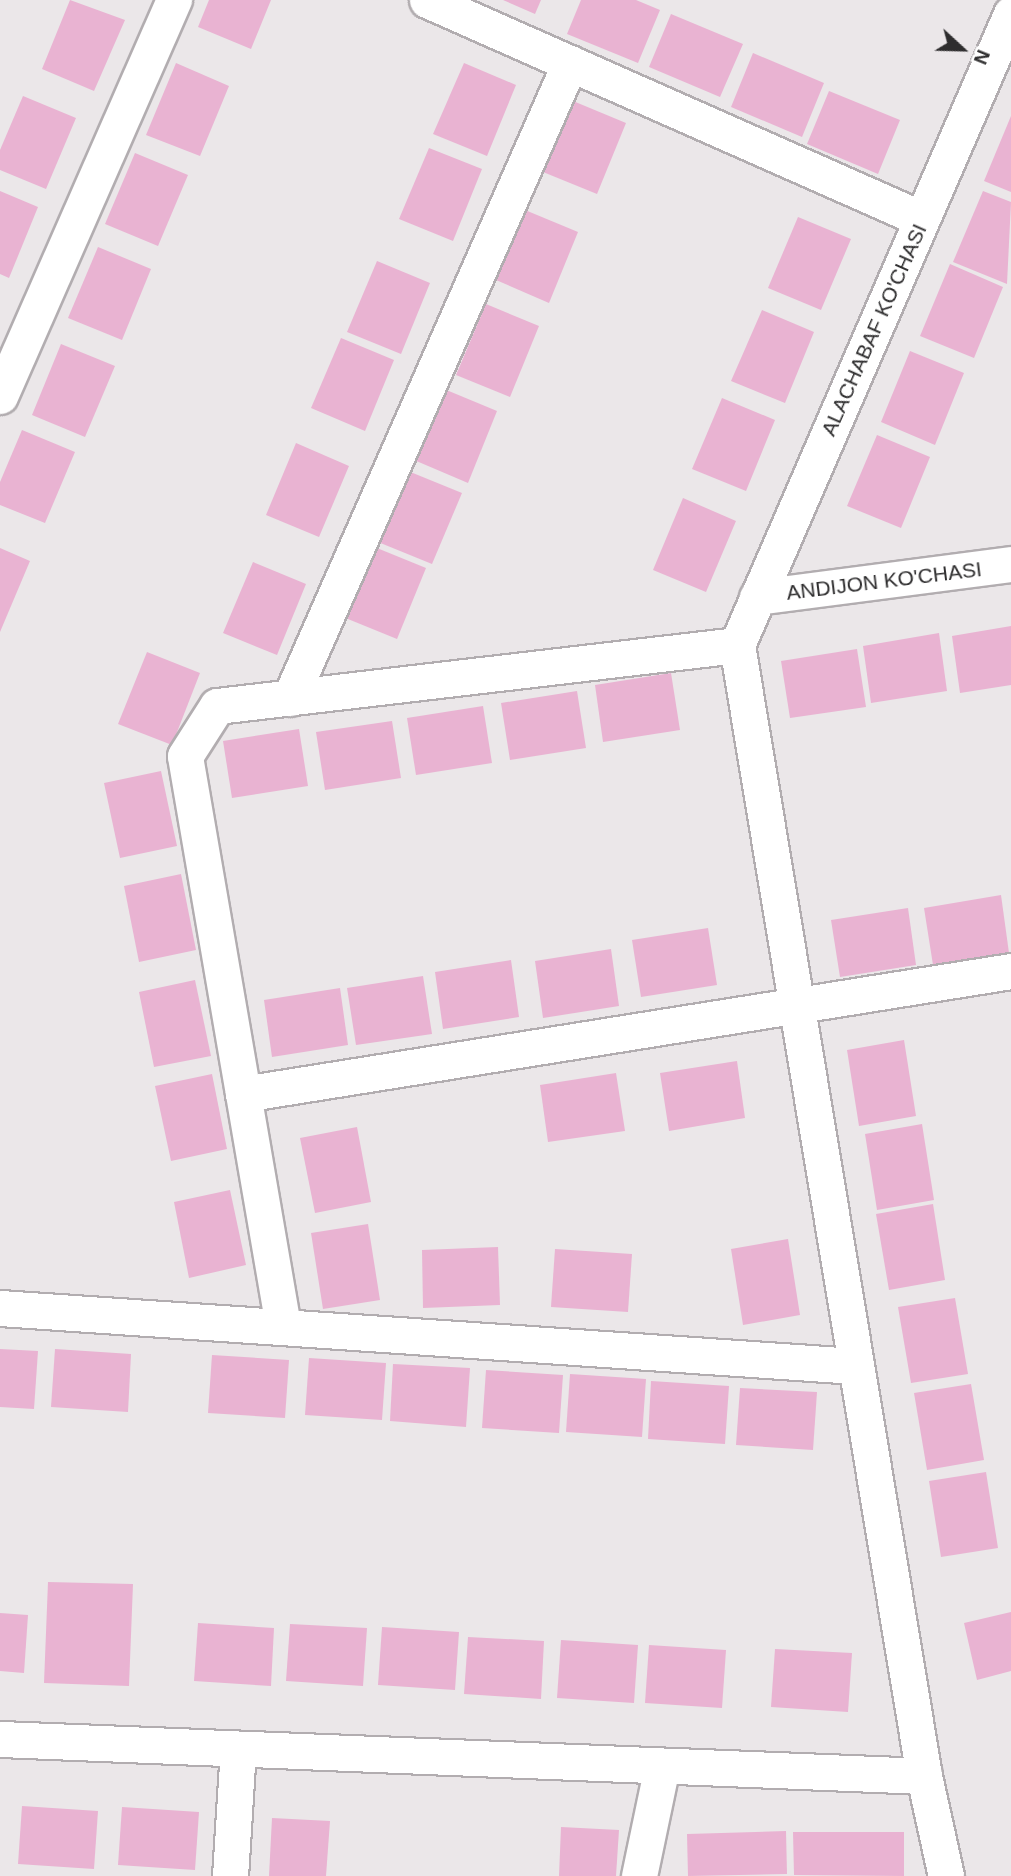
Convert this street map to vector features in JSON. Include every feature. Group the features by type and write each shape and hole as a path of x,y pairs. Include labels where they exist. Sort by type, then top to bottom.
{"street":[{"path":"0,396 174,0"},
{"path":"427,0 922,219"},
{"name":"ALACHABAF KO'CHASI","path":"737,645 1011,14"},
{"path":"290,698 569,63"},
{"name":"ANDIJON KO'CHASI","path":"757,597 1011,564"},
{"path":"283,1326 185,756 217,706 737,645 924,1776 946,1876"},
{"path":"243,1094 796,1002 1011,971"},
{"path":"0,1308 856,1366"},
{"path":"0,1740 924,1776"},
{"path":"230,1876 238,1749"},
{"path":"639,1876 662,1766"}],"building":[{"path":"70,0 125,20 94,91 42,69"},
{"path":"209,0 271,0 251,49 198,27"},
{"path":"503,0 541,0 535,14"},
{"path":"581,0 636,0 660,10 638,63 567,34"},
{"path":"671,14 743,44 720,97 649,67"},
{"path":"753,53 824,83 802,137 731,107"},
{"path":"176,63 229,86 200,156 146,135"},
{"path":"464,63 516,85 487,156 433,134"},
{"path":"829,91 900,120 878,174 807,144"},
{"path":"23,96 76,118 46,189 0,170 0,150"},
{"path":"573,101 626,123 597,194 543,172"},
{"path":"1011,116 1011,192 984,181"},
{"path":"429,148 482,169 453,241 399,219"},
{"path":"135,153 188,175 158,246 105,224"},
{"path":"0,191 38,207 9,278 0,274"},
{"path":"983,191 1011,202 1007,284 953,262"},
{"path":"525,210 578,232 549,303 496,280"},
{"path":"798,217 851,239 821,310 768,288"},
{"path":"98,247 151,269 122,340 68,318"},
{"path":"377,261 430,283 401,354 347,332"},
{"path":"950,264 1003,287 974,358 920,336"},
{"path":"486,304 539,326 510,397 456,375"},
{"path":"762,310 814,332 785,403 731,381"},
{"path":"341,338 394,360 365,431 311,408"},
{"path":"61,344 115,366 85,437 32,415"},
{"path":"910,351 964,373 935,445 881,422"},
{"path":"444,389 497,411 468,483 414,460"},
{"path":"722,398 775,420 746,491 692,469"},
{"path":"22,430 75,452 45,523 0,505 0,482"},
{"path":"877,435 930,457 901,528 847,506"},
{"path":"296,443 349,466 319,537 266,515"},
{"path":"408,471 462,493 432,564 378,542"},
{"path":"683,498 736,521 706,592 653,570"},
{"path":"372,546 426,568 397,639 343,617"},
{"path":"0,548 30,561 0,632"},
{"path":"253,562 306,584 277,655 223,633"},
{"path":"1011,626 1011,685 960,693 952,636"},
{"path":"939,633 947,691 871,703 863,646"},
{"path":"857,649 866,707 790,718 781,661"},
{"path":"147,652 200,673 172,745 118,724"},
{"path":"671,673 680,730 603,742 595,685"},
{"path":"577,691 586,748 510,760 501,703"},
{"path":"483,706 492,763 416,775 407,718"},
{"path":"392,721 401,778 325,790 316,732"},
{"path":"299,729 308,786 232,798 223,741"},
{"path":"161,771 177,846 120,858 104,783"},
{"path":"181,874 196,950 139,962 124,886"},
{"path":"1001,895 1009,953 933,965 924,908"},
{"path":"908,908 916,965 840,977 831,920"},
{"path":"708,928 717,985 641,997 632,940"},
{"path":"611,949 619,1006 543,1018 535,961"},
{"path":"511,960 519,1017 443,1029 435,972"},
{"path":"423,976 432,1034 356,1045 347,988"},
{"path":"195,980 211,1056 154,1067 139,992"},
{"path":"340,988 348,1045 272,1057 264,1000"},
{"path":"904,1040 916,1116 859,1126 847,1050"},
{"path":"737,1061 745,1118 669,1131 660,1073"},
{"path":"616,1073 625,1131 548,1142 540,1085"},
{"path":"212,1074 227,1149 171,1161 155,1086"},
{"path":"922,1124 934,1200 877,1210 865,1134"},
{"path":"357,1127 371,1202 315,1213 300,1138"},
{"path":"230,1190 246,1265 189,1278 174,1202"},
{"path":"933,1204 945,1280 889,1290 876,1214"},
{"path":"368,1224 380,1300 323,1309 311,1233"},
{"path":"788,1239 800,1315 743,1325 731,1249"},
{"path":"498,1247 500,1305 423,1308 422,1250"},
{"path":"555,1249 632,1254 628,1312 551,1307"},
{"path":"955,1298 968,1374 911,1383 898,1307"},
{"path":"0,1349 38,1351 34,1409 0,1407"},
{"path":"55,1349 131,1354 128,1412 51,1407"},
{"path":"212,1355 289,1360 285,1418 208,1413"},
{"path":"309,1358 386,1363 382,1420 305,1415"},
{"path":"393,1364 470,1368 466,1427 390,1421"},
{"path":"486,1370 563,1375 559,1433 482,1428"},
{"path":"570,1374 646,1379 642,1437 566,1432"},
{"path":"651,1381 729,1386 725,1444 648,1439"},
{"path":"971,1384 984,1460 927,1470 914,1393"},
{"path":"740,1388 817,1392 813,1450 736,1445"},
{"path":"986,1472 998,1548 941,1557 929,1481"},
{"path":"48,1582 133,1584 129,1686 44,1683"},
{"path":"1011,1612 1011,1671 977,1680 964,1623"},
{"path":"0,1613 28,1615 24,1673 0,1671"},
{"path":"198,1623 274,1628 271,1686 194,1681"},
{"path":"290,1624 367,1628 363,1686 286,1681"},
{"path":"382,1627 459,1632 455,1690 378,1685"},
{"path":"468,1637 544,1641 541,1699 464,1694"},
{"path":"561,1640 638,1645 634,1703 557,1698"},
{"path":"649,1645 726,1650 722,1708 645,1703"},
{"path":"775,1649 852,1653 848,1712 771,1707"},
{"path":"22,1806 98,1811 94,1869 18,1864"},
{"path":"122,1807 199,1812 195,1870 118,1865"},
{"path":"272,1818 330,1821 326,1876 269,1876"},
{"path":"561,1827 619,1830 616,1876 559,1876"},
{"path":"786,1831 787,1874 688,1876 687,1834"},
{"path":"793,1832 904,1832 904,1876 794,1875"}]}
